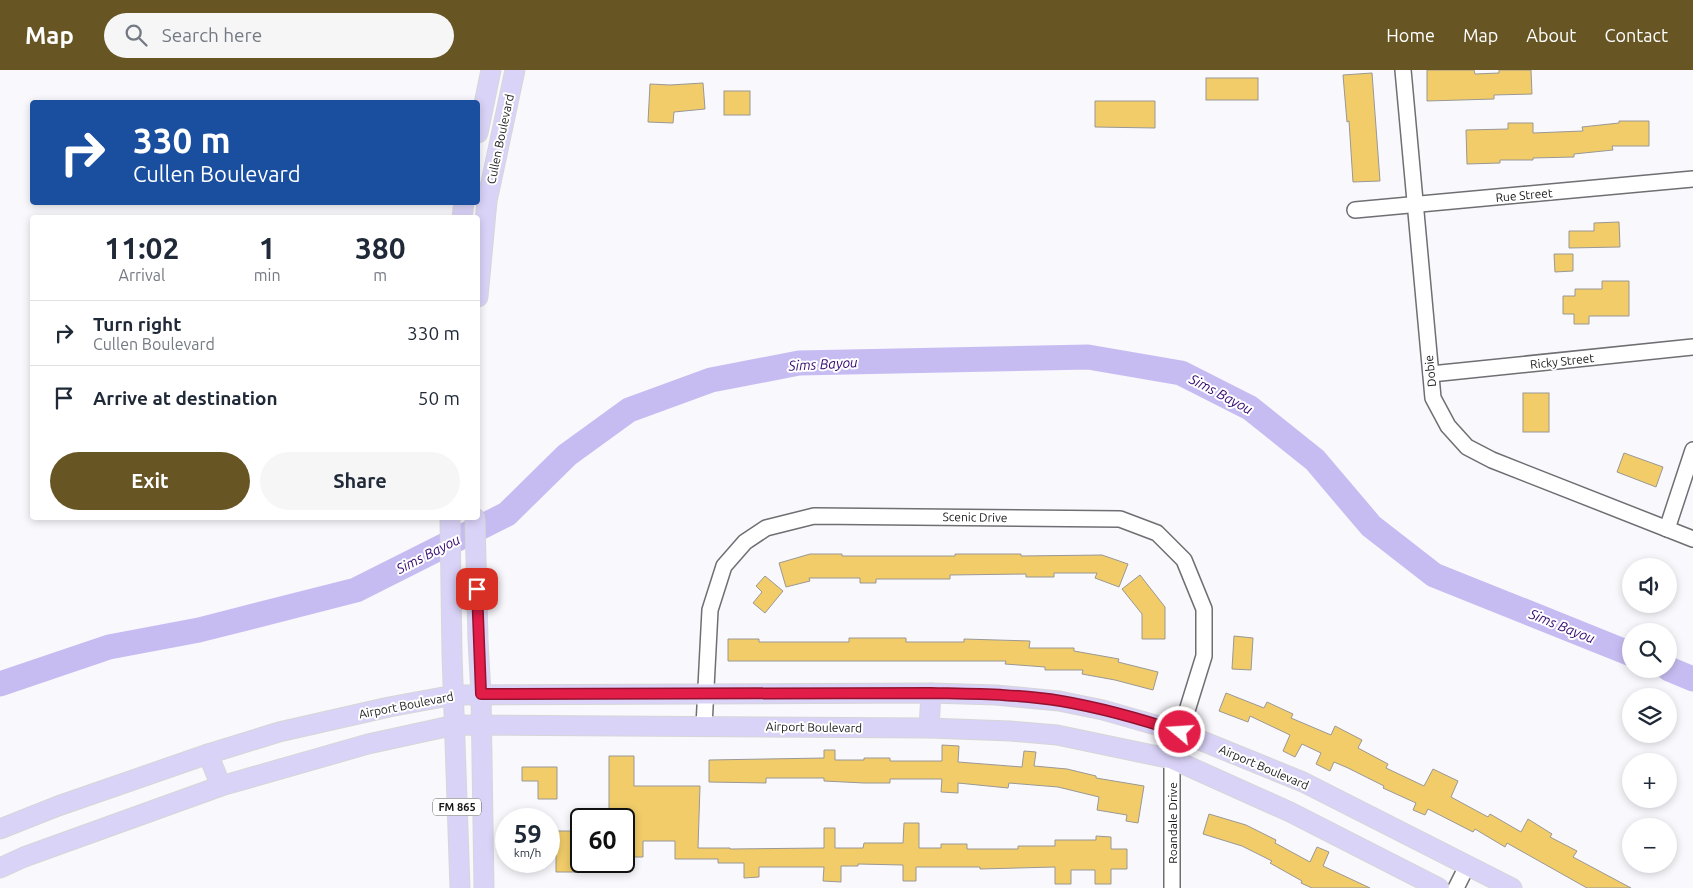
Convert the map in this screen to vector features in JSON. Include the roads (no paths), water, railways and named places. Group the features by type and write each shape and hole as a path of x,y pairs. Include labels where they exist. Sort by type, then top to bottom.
{"main road":[{"name":"Cullen Boulevard","path":"480,123 491,70"},
{"name":"Cullen Boulevard","path":"480,273 486,201 515,70"},
{"name":"FM 865","path":"450,520 452,654 460,888"},
{"name":"FM 865","path":"475,520 481,694 484,888"},
{"name":"Airport Boulevard","path":"0,830 58,806 208,754 288,730 389,707 454,695 705,693 931,693 996,695 1059,701 1142,720 1180,732 1303,782 1512,888"},
{"path":"930,728 931,693"},
{"name":"Airport Boulevard","path":"0,868 24,857 221,786 368,744 455,725 930,728 1057,735 1172,759 1290,812 1439,888"},
{"path":"208,754 221,786"}],"street":[{"name":"Dobie","path":"1403,70 1433,398 1448,426 1467,447 1492,460 1693,539"},
{"name":"Rue Street","path":"1355,210 1693,179"},
{"name":"Ricky Street","path":"1430,374 1693,348"},
{"path":"1667,529 1693,450"},
{"name":"Scenic Drive","path":"704,726 710,610 724,566 745,542 766,528 814,516 1120,519 1157,533 1184,560 1204,609 1204,656 1172,759"},
{"name":"Roandale Drive","path":"1172,759 1172,888"},
{"path":"1456,888 1467,866"}],"waterway":[{"name":"Sims Bayou","path":"0,684 109,647 199,630 356,590 507,514 567,455 629,410 711,380 799,363 1088,357 1181,373 1250,408 1315,460 1371,526 1434,575 1622,650"},
{"name":"Sims Bayou","path":"1677,672 1693,679"}]}
